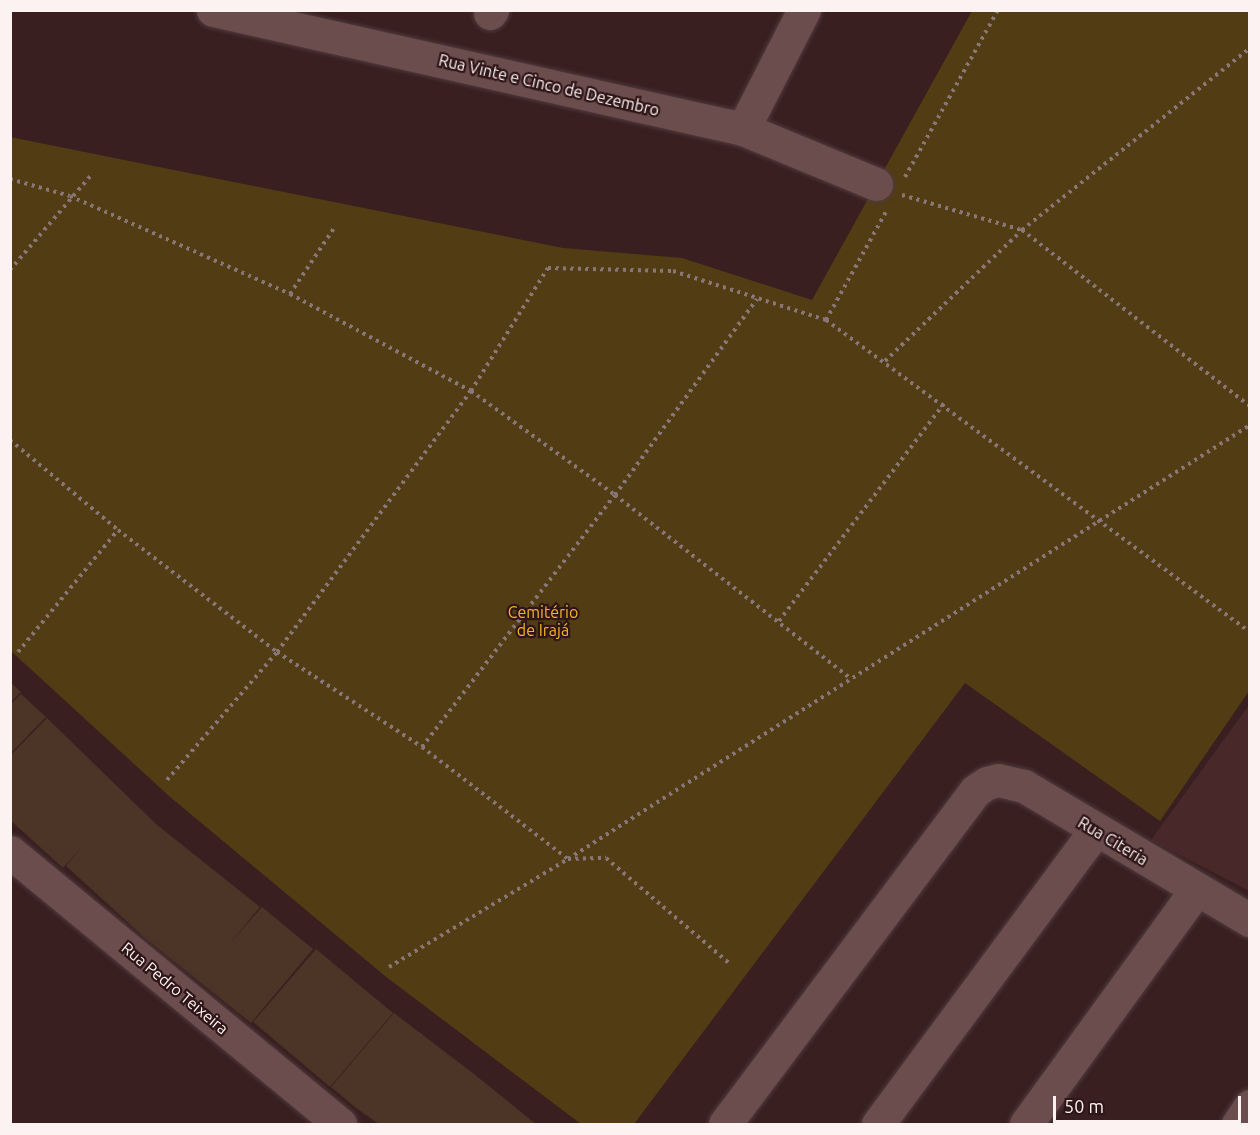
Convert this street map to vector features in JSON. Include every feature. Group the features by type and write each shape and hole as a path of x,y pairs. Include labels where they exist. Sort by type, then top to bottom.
{"street":[{"name":"Rua Vinte e Cinco de Dezembro","path":"213,10 743,129 886,188"},
{"path":"743,129 804,10"},
{"name":"Rua Citeria","path":"726,1125 975,791 998,780 1024,786 1195,891 1250,920"},
{"path":"878,1125 1095,831"},
{"name":"Rua Pedro Teixeira","path":"10,852 340,1125"},
{"path":"1026,1125 1195,891"},
{"path":"1238,1125 1250,1106"}],"path":[{"path":"826,320 886,188 998,10"},
{"path":"885,361 1022,230 1250,48"},
{"path":"10,270 70,196 91,175"},
{"path":"10,179 70,196 290,294 471,392 615,495 849,677"},
{"path":"886,188 1022,230 1250,406"},
{"path":"290,294 334,228"},
{"path":"167,780 277,652 471,392 548,268 673,271 826,320 1101,519 1250,632"},
{"path":"422,747 615,495 757,299"},
{"path":"779,621 944,404"},
{"path":"389,967 567,859 849,677 1250,425"},
{"path":"10,440 118,530 277,652 422,747 567,859 606,858 730,964"},
{"path":"18,652 118,530"}],"shaded area":[{"path":"1249,705 1249,891 1151,840"}],"green space":[{"name":"Cemitério de Irajá","path":"972,11 1249,11 1249,691 1160,821 965,683 634,1124 581,1124 385,976 169,796 11,651 10,137 563,248 682,258 812,300"}],"building":[{"path":"10,682 21,692 10,703"},
{"path":"21,694 46,717 10,754 10,705"},
{"path":"47,718 156,824 260,907 231,942 262,907 313,949 251,1023 145,938 66,866 82,847 63,868 10,820 10,756"},
{"path":"316,949 393,1013 330,1087 253,1022"},
{"path":"394,1013 536,1124 379,1124 356,1108 331,1087"}]}
